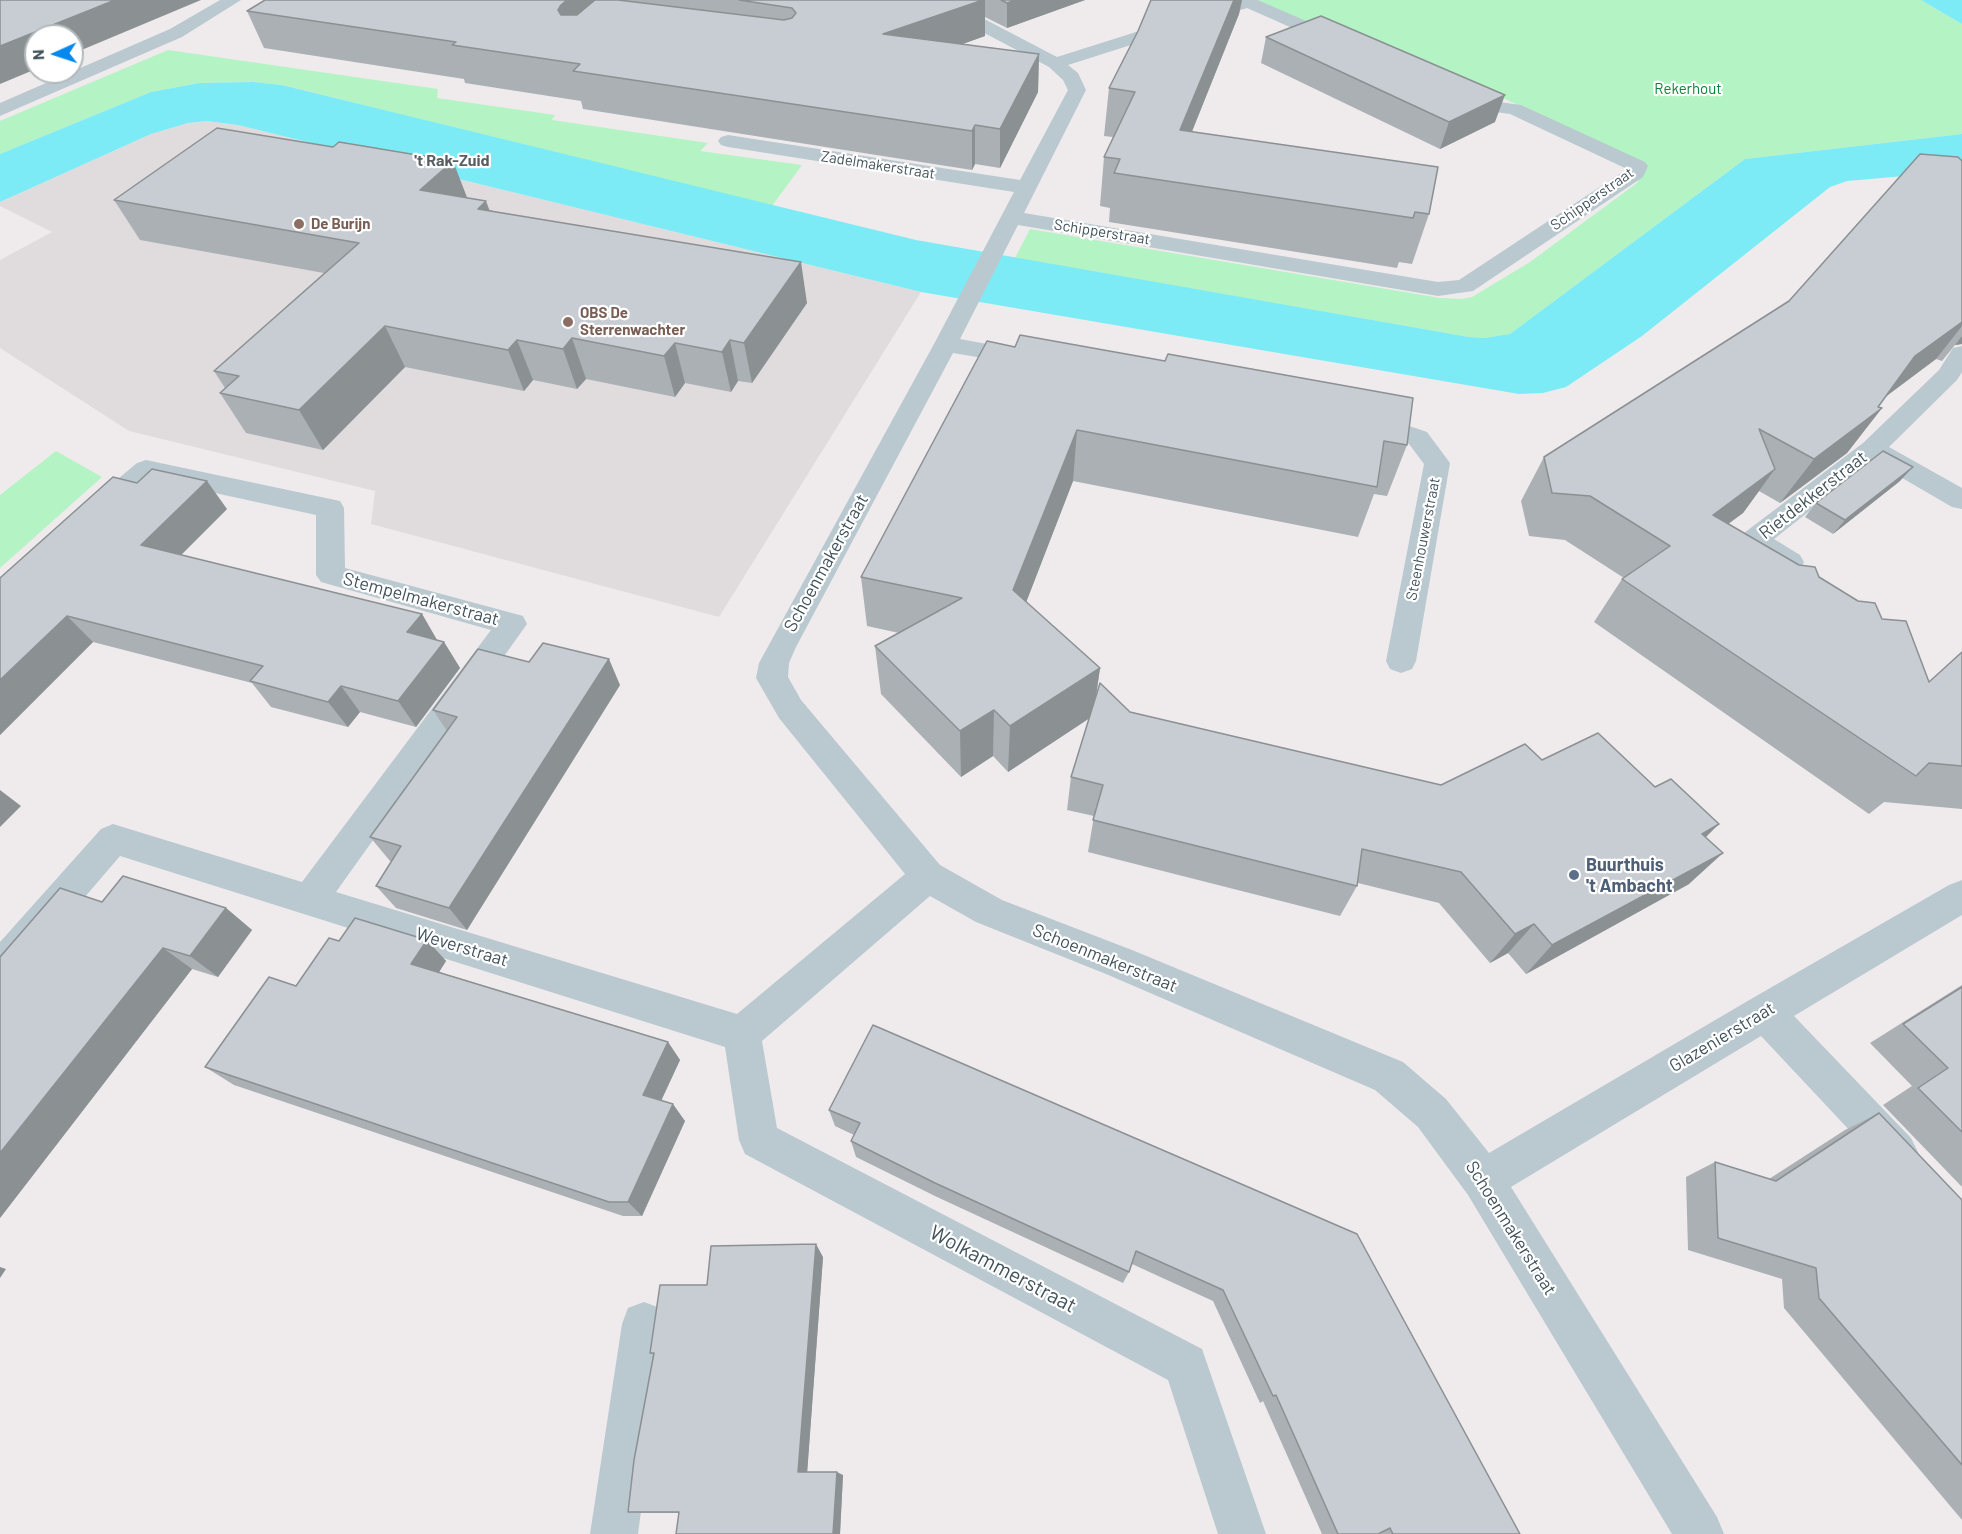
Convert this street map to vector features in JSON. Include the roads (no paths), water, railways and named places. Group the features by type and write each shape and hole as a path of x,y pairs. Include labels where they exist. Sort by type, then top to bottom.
{"street":[{"path":"0,110 176,33 232,0"},
{"path":"935,0 1055,63 1071,77 1077,90 1012,217"},
{"path":"1055,63 1248,2 1355,50"},
{"name":"Schipperstraat","path":"1012,217 1438,289 1465,286 1636,172 1638,166 1514,110 1474,104 1442,89"},
{"name":"Zadelmakerstraat","path":"728,141 1028,188"},
{"name":"Schoenmakerstraat","path":"1012,217 946,344 781,647 774,663 772,678 790,710 928,876 989,911 1119,962 1389,1076 1432,1113 1483,1180 1700,1534"},
{"path":"946,344 1050,362"},
{"name":"Rietdekkerstraat","path":"1812,576 1754,540 1872,449 1955,378 1962,353"},
{"name":"Steenhouwerstraat","path":"1337,414 1371,420 1418,438 1437,463 1401,660"},
{"name":"Rietdekkerstraat","path":"1872,449 1962,500"},
{"name":"Stempelmakerstraat","path":"77,530 146,468 330,508 331,575 512,624 310,899"},
{"name":"Weverstraat","path":"0,969 113,839 742,1034"},
{"path":"742,1034 928,876"},
{"name":"Glazenierstraat","path":"1483,1180 1962,896"},
{"path":"1764,1012 1921,1177"},
{"name":"Wolkammerstraat","path":"742,1034 759,1140 1186,1365 1242,1534"},
{"path":"614,1534 644,1324"}],"water":[{"path":"1921,0 1962,0 1962,24"},
{"path":"253,82 282,85 916,240 1484,338 1510,334 1745,159 1962,134 1962,171 1847,181 1830,187 1642,336 1566,387 1543,393 1519,394 921,292 238,125 207,121 188,123 151,134 0,202 0,154 151,92 199,83"}],"place":[{"name":"De Burijn","path":"299,224"},
{"name":"OBS De Sterrenwachter","path":"568,322"},
{"name":"Buurthuis 't Ambacht","path":"1574,875"}],"district":[{"name":"'t Rak-Zuid","path":"452,161"}],"park label":[{"name":"Rekerhout","path":"1688,89"}]}
